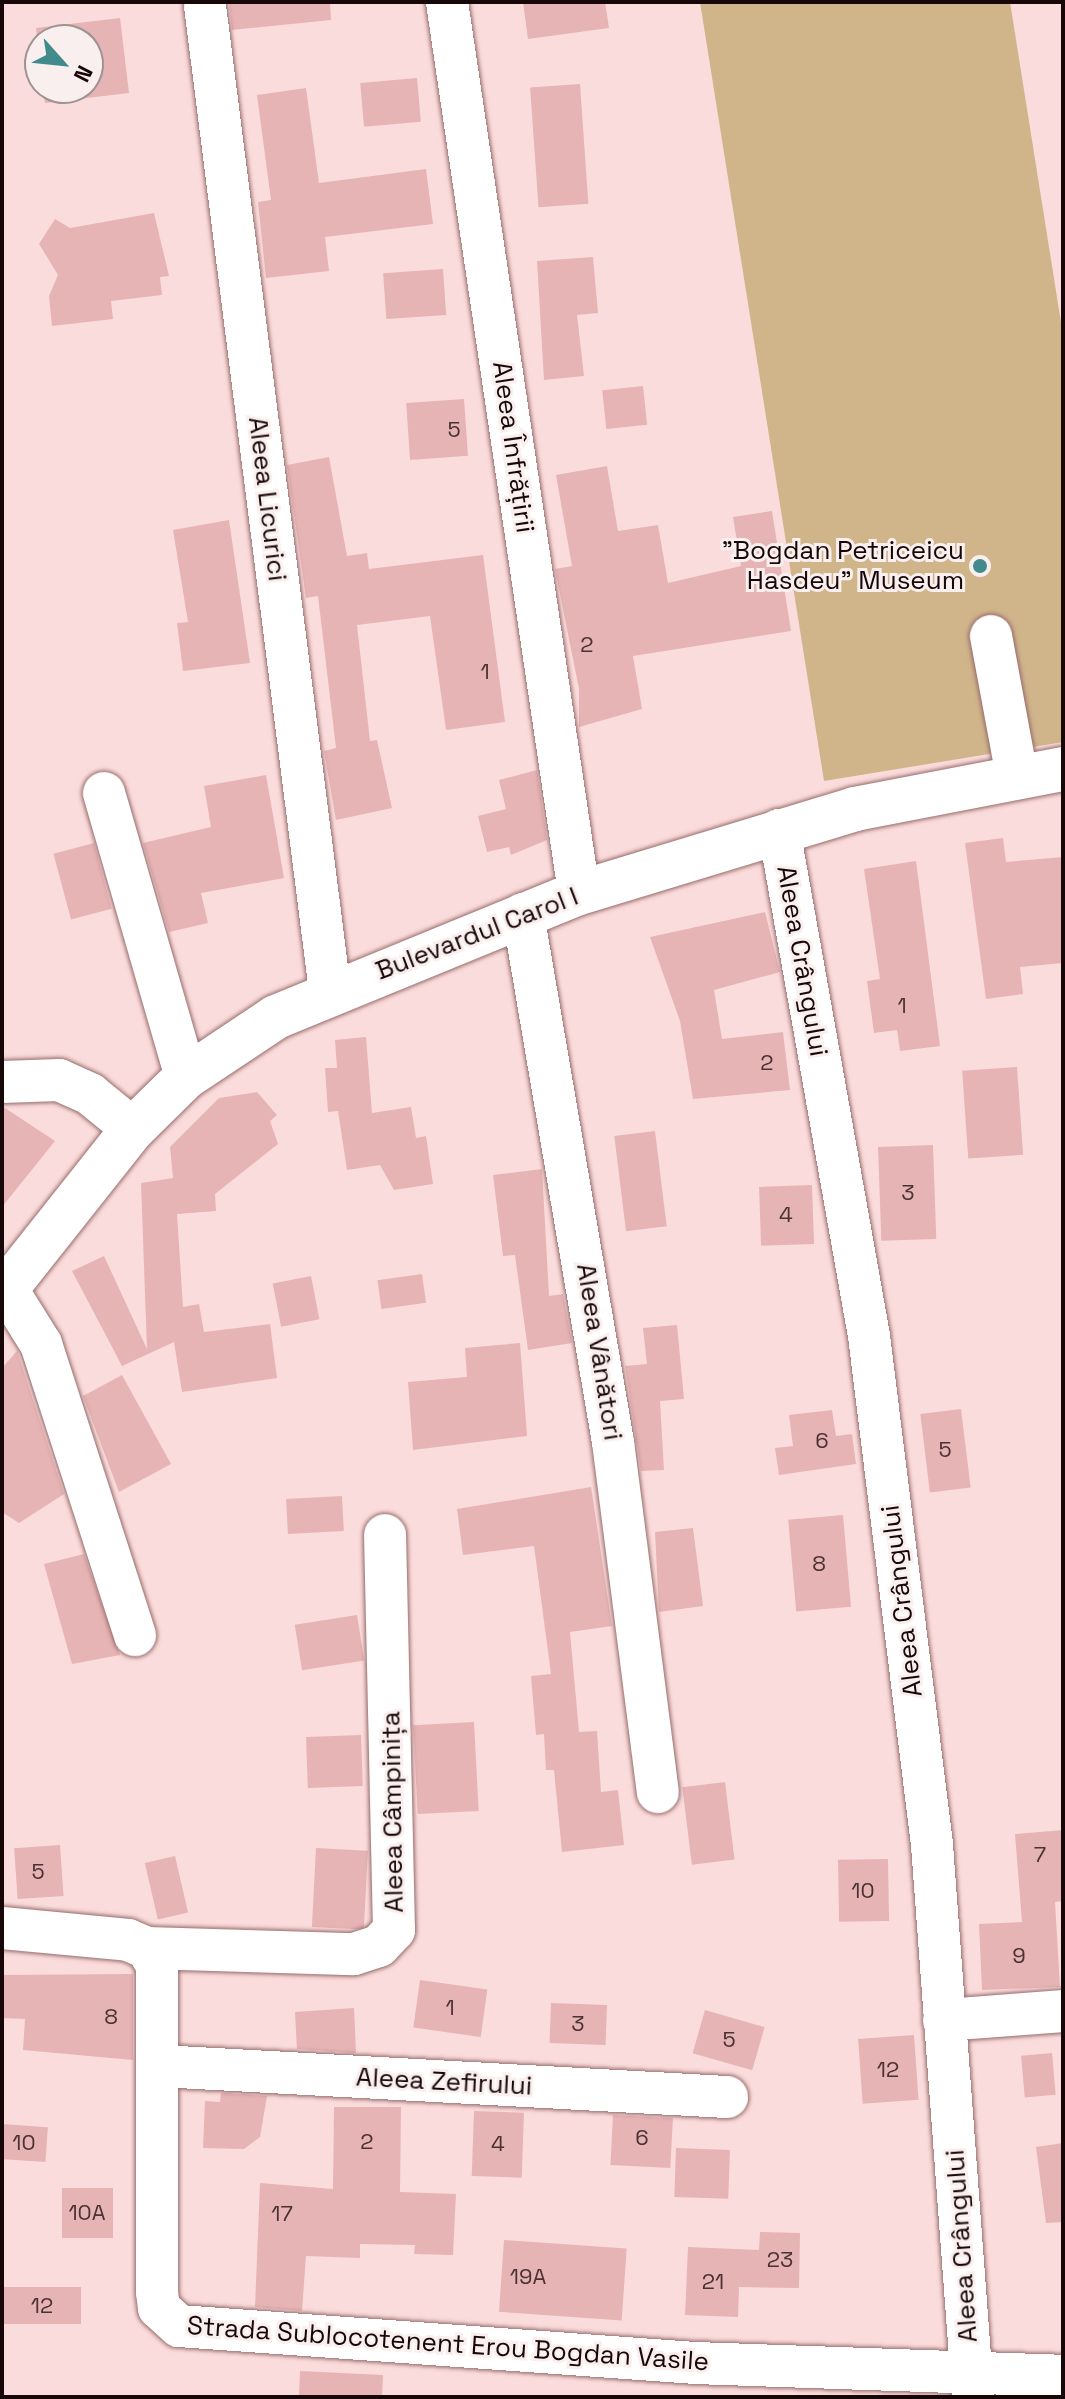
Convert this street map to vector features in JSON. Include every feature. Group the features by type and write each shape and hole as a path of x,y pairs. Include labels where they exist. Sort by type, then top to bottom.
{"main road":[{"name":"Bulevardul Carol I","path":"4,1291 133,1129 186,1077 330,992 579,893 779,830 1017,776 1063,769"}],"street":[{"name":"Aleea Înfrățirii","path":"447,2 579,893"},
{"name":"Aleea Licurici","path":"205,6 330,992"},
{"path":"991,636 1017,776"},
{"path":"104,793 186,1077"},
{"name":"Aleea Crângului","path":"779,830 869,1336 932,1845 972,2387"},
{"name":"Aleea Vânători","path":"523,914 613,1442 658,1792"},
{"path":"2,1082 59,1080 90,1094 133,1129"},
{"path":"4,1291 41,1344 135,1635"},
{"name":"Aleea Câmpinița","path":"147,1948 354,1954 379,1946 394,1930 385,1535"},
{"path":"2,1928 128,1940 147,1948"},
{"name":"Strada Sublocotenent Erou Bogdan Vasile","path":"147,1948 160,1989 157,2292 159,2308 179,2326 972,2387 1063,2376"},
{"path":"944,2020 1063,2011"},
{"name":"Aleea Zefirului","path":"160,2066 727,2097"}],"shaded area":[{"path":"700,2 1010,2 1063,335 1063,742 824,781"}],"building":[{"path":"229,2 330,2 331,20 232,30"},
{"path":"523,2 605,2 609,28 528,39"},
{"path":"120,18 129,93 104,96 104,24 70,24"},
{"path":"417,78 421,122 364,127 360,83"},
{"path":"580,84 588,204 538,207 530,87"},
{"path":"306,88 319,183 426,169 433,224 325,237 329,271 266,278 258,202 271,200 257,95"},
{"path":"154,213 169,276 160,277 162,295 111,301 113,319 52,326 49,296 58,275 39,244 55,219 70,228"},
{"path":"593,257 598,313 577,315 584,376 544,380 537,261"},
{"path":"443,269 446,315 386,319 383,273"},
{"path":"643,386 647,425 606,429 602,390"},
{"path":"464,399 468,456 410,460 406,403"},
{"path":"329,457 347,556 367,553 369,569 483,555 505,722 446,730 430,616 357,625 370,741 377,740 392,808 336,820 324,751 336,748 318,596 306,598 287,465"},
{"path":"607,466 618,531 658,525 668,583 741,566 733,517 772,511 791,631 633,656 642,709 579,727 579,689 555,569 572,566 556,475"},
{"path":"229,520 250,663 183,671 177,623 188,622 173,530"},
{"path":"537,770 547,840 511,855 509,847 487,852 478,816 506,809 499,780"},
{"path":"266,775 284,878 201,893 208,923 169,932 143,843 211,827 204,786"},
{"path":"1003,838 1006,862 1063,857 1063,963 1020,967 1023,994 986,999 965,843"},
{"path":"94,843 112,909 71,920 53,854"},
{"path":"916,861 940,1046 900,1051 897,1030 874,1033 867,981 880,979 864,869"},
{"path":"765,912 780,972 714,990 722,1039 783,1032 790,1090 693,1099 680,1021 650,937"},
{"path":"366,1037 372,1113 411,1107 416,1138 426,1136 433,1184 394,1190 380,1165 347,1170 338,1111 328,1112 325,1068 337,1068 335,1040"},
{"path":"1017,1067 1023,1155 968,1159 962,1071"},
{"path":"257,1092 277,1115 270,1121 278,1144 215,1194 216,1211 177,1214 183,1307 199,1304 204,1332 270,1324 277,1378 182,1392 174,1342 122,1366 72,1271 104,1256 147,1349 141,1183 173,1178 170,1147 219,1098"},
{"path":"2,1106 55,1141 2,1207"},
{"path":"655,1131 667,1226 626,1231 614,1136"},
{"path":"933,1145 936,1239 881,1241 878,1147"},
{"path":"542,1169 549,1296 563,1294 572,1343 528,1350 515,1255 503,1256 493,1175"},
{"path":"812,1185 814,1244 761,1246 759,1187"},
{"path":"422,1274 426,1303 381,1309 377,1280"},
{"path":"311,1276 319,1319 281,1327 273,1283"},
{"path":"677,1325 684,1399 660,1401 664,1470 641,1471 625,1366 647,1364 643,1328"},
{"path":"520,1343 527,1436 413,1450 408,1382 467,1377 465,1348"},
{"path":"17,1351 64,1494 19,1523 2,1512 2,1368"},
{"path":"122,1375 171,1464 119,1492 83,1396"},
{"path":"961,1409 971,1487 930,1492 920,1414"},
{"path":"832,1410 836,1436 852,1434 856,1464 779,1475 775,1448 793,1446 789,1415"},
{"path":"591,1487 612,1626 570,1632 579,1732 597,1731 601,1792 618,1790 624,1845 562,1852 554,1770 546,1770 544,1734 536,1735 531,1676 551,1674 534,1546 463,1555 457,1509"},
{"path":"342,1496 344,1531 288,1534 286,1499"},
{"path":"843,1515 851,1607 796,1611 788,1520"},
{"path":"693,1528 703,1606 659,1612 655,1532"},
{"path":"84,1554 120,1655 72,1664 44,1564"},
{"path":"357,1615 364,1660 302,1670 295,1625"},
{"path":"474,1722 479,1811 418,1814 413,1725"},
{"path":"361,1735 363,1786 308,1788 306,1737"},
{"path":"725,1782 735,1859 692,1865 682,1787"},
{"path":"1063,1830 1063,1901 1055,1902 1060,1987 982,1990 979,1924 1022,1922 1015,1834"},
{"path":"60,1845 64,1896 18,1899 14,1848"},
{"path":"316,1848 368,1851 364,1930 312,1927"},
{"path":"175,1856 188,1913 158,1919 145,1863"},
{"path":"888,1859 889,1921 839,1922 838,1860"},
{"path":"133,1974 133,2060 23,2050 25,2019 2,2018 2,1975"},
{"path":"420,1980 487,1989 481,2037 413,2028"},
{"path":"551,2003 607,2005 606,2045 550,2043"},
{"path":"354,2008 356,2053 297,2049 295,2012"},
{"path":"705,2010 765,2027 752,2070 693,2053"},
{"path":"914,2035 919,2100 863,2104 858,2039"},
{"path":"1052,2053 1056,2095 1025,2098 1021,2056"},
{"path":"221,2093 267,2096 260,2137 244,2149 203,2148 205,2101 220,2102"},
{"path":"334,2107 401,2107 400,2192 456,2194 453,2255 414,2254 415,2245 360,2244 360,2258 306,2256 302,2311 255,2307 260,2183 333,2189"},
{"path":"474,2111 524,2113 522,2178 472,2176"},
{"path":"613,2115 673,2118 670,2168 610,2165"},
{"path":"2,2124 48,2127 45,2162 2,2159"},
{"path":"1063,2143 1063,2222 1046,2223 1036,2147"},
{"path":"676,2148 730,2150 728,2199 674,2197"},
{"path":"62,2188 113,2188 113,2238 62,2238"},
{"path":"760,2232 800,2233 799,2288 739,2287 738,2317 685,2315 688,2247 759,2250"},
{"path":"504,2240 627,2249 622,2320 499,2312"},
{"path":"3,2287 81,2287 81,2324 3,2324"},
{"path":"300,2371 383,2375 382,2397 299,2397"}],"place":[{"name":"\"Bogdan Petriceicu Hasdeu\" Museum","path":"980,566"}]}
